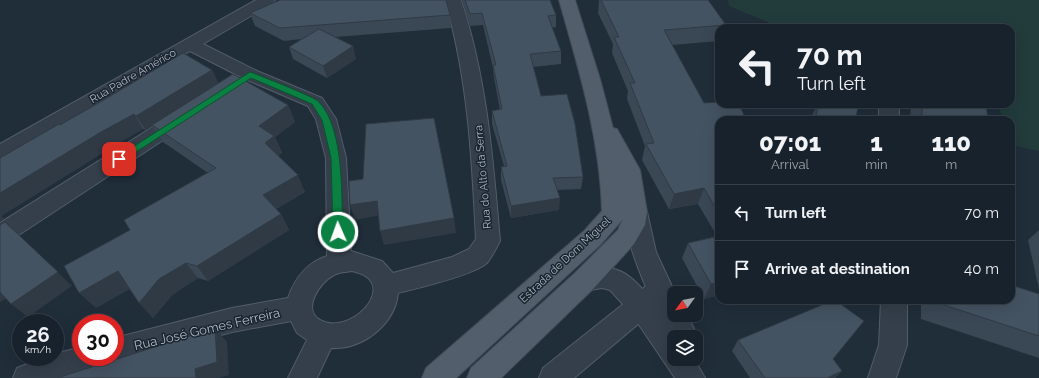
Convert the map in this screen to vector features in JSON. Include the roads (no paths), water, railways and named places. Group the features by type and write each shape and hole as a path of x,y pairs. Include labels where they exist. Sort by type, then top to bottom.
{"main road":[{"name":"Estrada de Dom Miguel","path":"436,378 592,238 614,214 614,186 597,108 567,0"},
{"name":"Estrada de Dom Miguel","path":"481,378 585,280 626,237 633,225 636,212 629,170 597,108"}],"street":[{"name":"Rua Padre Américo","path":"0,153 267,0"},
{"name":"Rua do Alto da Serra","path":"386,286 458,266 478,256 488,241 475,95 462,24 453,0"},
{"path":"189,44 250,74 315,102 326,119 336,158 339,263"},
{"path":"231,87 250,74"},
{"path":"0,235 198,108"},
{"name":"Estrada de Dom Miguel","path":"636,212 644,252 650,298 667,338"},
{"path":"352,261 364,262 375,268 382,276 386,286 386,297 382,308 374,319 364,328 351,334 337,336 324,335 311,329 303,320 299,308 301,296 306,285 315,275 326,267 339,263 352,261"},
{"name":"Estrada de Dom Miguel","path":"585,280 602,277 618,281 650,298 679,330"},
{"path":"553,378 650,298"},
{"path":"882,378 893,345 894,304"},
{"name":"Rua José Gomes Ferreira","path":"124,349 232,320 299,308"},
{"path":"302,378 324,335"},
{"path":"27,378 49,369 72,363"},
{"path":"683,366 691,378"},
{"path":"698,366 701,378"}]}
